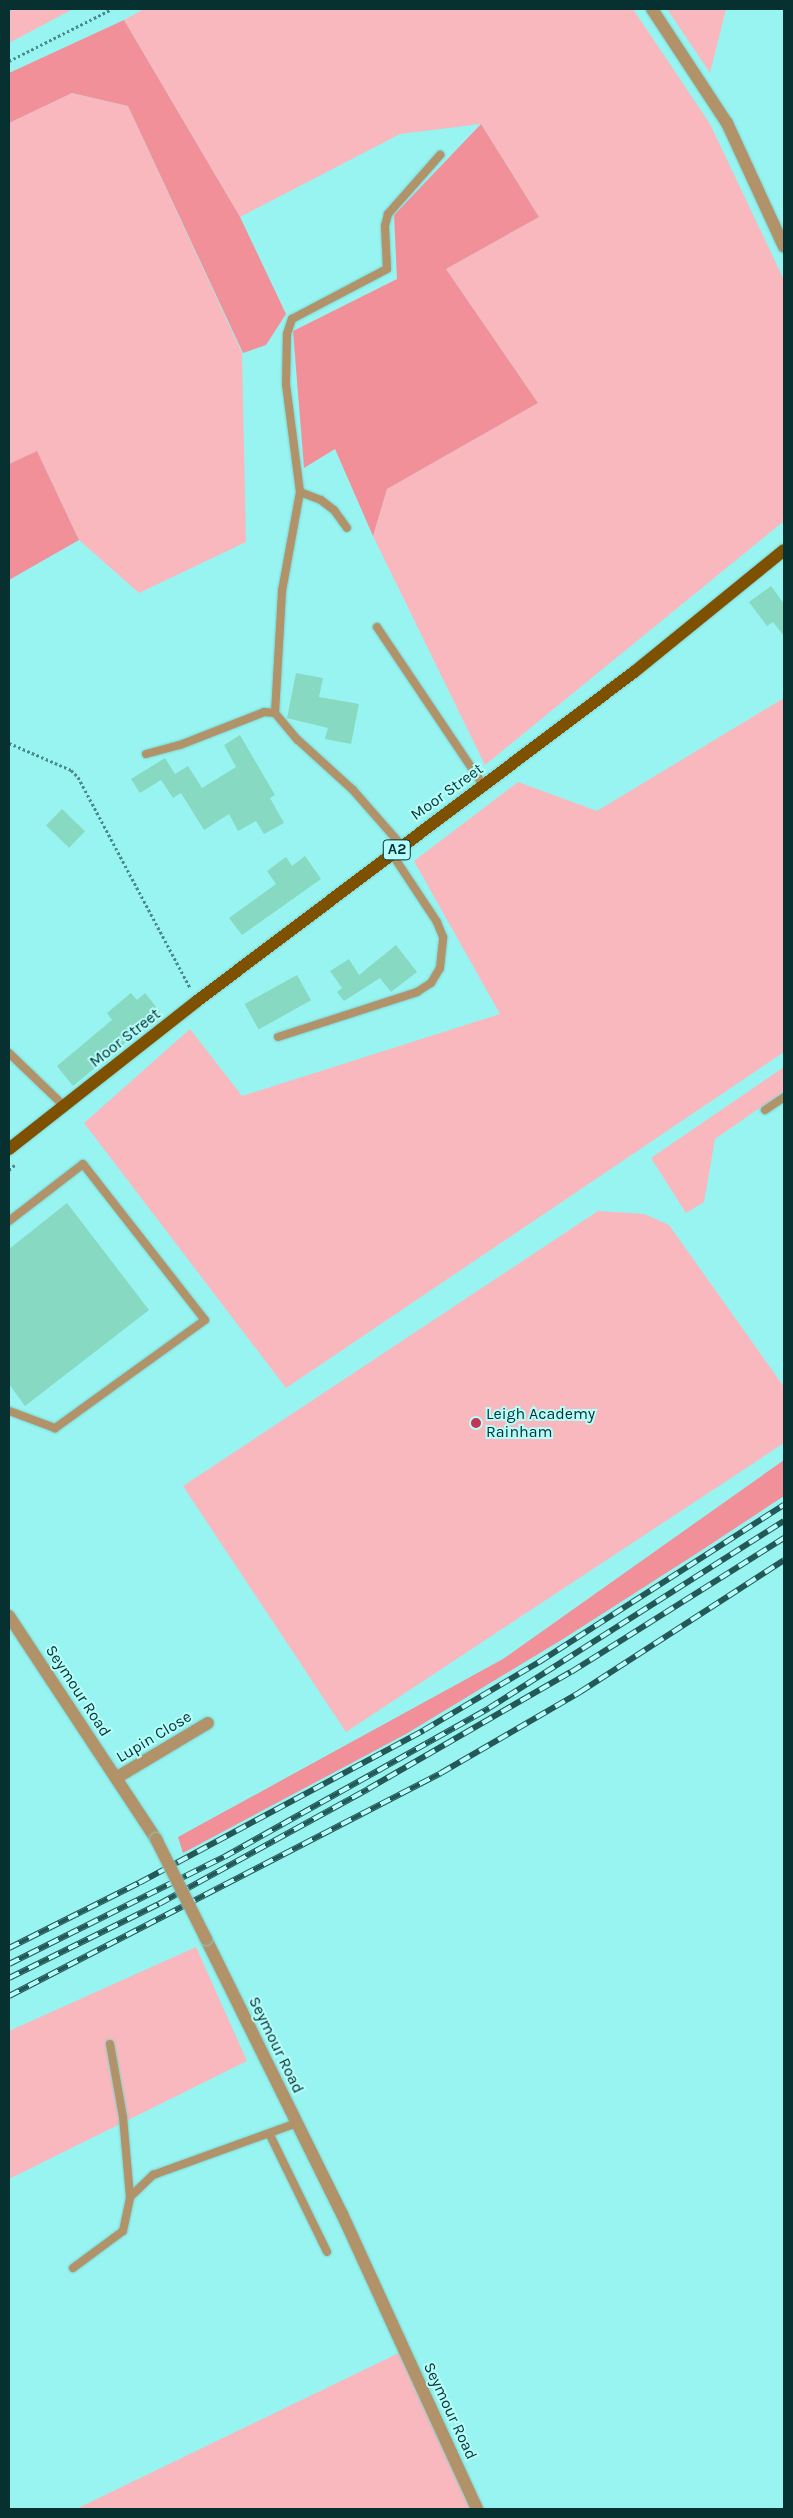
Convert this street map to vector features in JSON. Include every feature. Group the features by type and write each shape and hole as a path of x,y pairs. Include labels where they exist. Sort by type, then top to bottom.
{"main road":[{"name":"Moor Street","path":"9,1149 197,1001 634,672 784,550"}],"street":[{"path":"652,9 727,124 784,246"},
{"name":"Seymour Road","path":"9,1616 156,1839 297,2123 477,2509"},
{"name":"Lupin Close","path":"116,1778 208,1723"}],"lane":[{"path":"278,1037 417,992 431,983 440,968 443,937 437,922 397,850 353,790 298,740 275,713 282,591 300,492 286,384 288,334 292,319 387,269 385,226 388,214 440,155"},
{"path":"300,492 321,500 334,510 347,528"},
{"path":"377,627 484,786"},
{"path":"146,754 180,745 264,712 275,713"},
{"path":"9,1053 64,1106"},
{"path":"765,1110 784,1097"},
{"path":"9,1221 84,1164 204,1320 55,1428 9,1411"},
{"path":"73,2268 123,2231 130,2197 123,2117 110,2044"},
{"path":"130,2197 153,2175 270,2135 297,2123"},
{"path":"270,2135 326,2252"}],"path":[{"path":"9,61 112,9"},
{"path":"9,743 70,770 78,777 197,1001"}],"shaded area":[{"path":"9,9 73,9 9,43"},
{"path":"144,9 633,9 710,124 784,280 784,521 485,765 373,536 387,489 538,403 446,269 539,217 481,124 400,134 240,217 124,20"},
{"path":"667,9 726,9 710,73"},
{"path":"124,20 240,217 286,314 266,345 243,353 128,106 72,93 9,123 9,73"},
{"path":"72,93 128,106 242,353 246,542 139,593 79,540 37,451 9,464 9,123"},
{"path":"481,124 539,217 446,269 538,403 387,489 373,536 335,449 304,468 293,331 397,279 394,215"},
{"path":"37,451 79,540 9,580 9,464"},
{"path":"784,698 784,1052 286,1388 84,1123 190,1029 242,1096 500,1014 414,861 518,782 597,811"},
{"path":"784,1067 784,1091 715,1139 704,1202 686,1213 651,1158"},
{"name":"Leigh Academy Rainham","path":"598,1211 644,1214 669,1225 784,1387 784,1443 346,1732 183,1486"},
{"path":"784,1460 784,1496 699,1552 563,1639 406,1734 183,1853 178,1837 503,1659"},
{"path":"196,1947 247,2061 9,2179 9,2031"},
{"path":"405,2350 485,2509 76,2509"}],"building":[{"path":"771,586 784,604 784,636 773,622 767,626 749,602"},
{"path":"296,673 323,678 319,697 359,704 351,744 325,739 328,728 287,718"},
{"path":"240,735 275,795 270,798 284,823 264,834 256,821 238,831 229,814 204,830 181,793 173,798 161,780 140,793 131,779 165,758 175,774 188,766 202,788 236,767 224,745"},
{"path":"62,809 85,831 69,848 46,826"},
{"path":"305,856 321,879 242,935 229,918 276,884 267,871 286,857 292,866"},
{"path":"396,945 417,972 391,992 380,978 344,1001 337,992 342,988 330,971 349,959 359,975"},
{"path":"297,975 311,1000 259,1029 245,1004"},
{"path":"131,993 137,1000 145,993 161,1013 73,1086 57,1066 112,1020 107,1013"},
{"path":"67,1203 149,1310 25,1406 9,1384 9,1249"}],"railway":[{"path":"9,1948 139,1883 424,1730 539,1662 784,1505"},
{"path":"9,1964 224,1857 489,1708 784,1521"},
{"path":"9,1978 159,1904 368,1789 571,1672 784,1538"},
{"path":"9,1996 441,1773 580,1692 784,1560"}],"place":[{"name":"Leigh Academy Rainham","path":"476,1423"}]}
